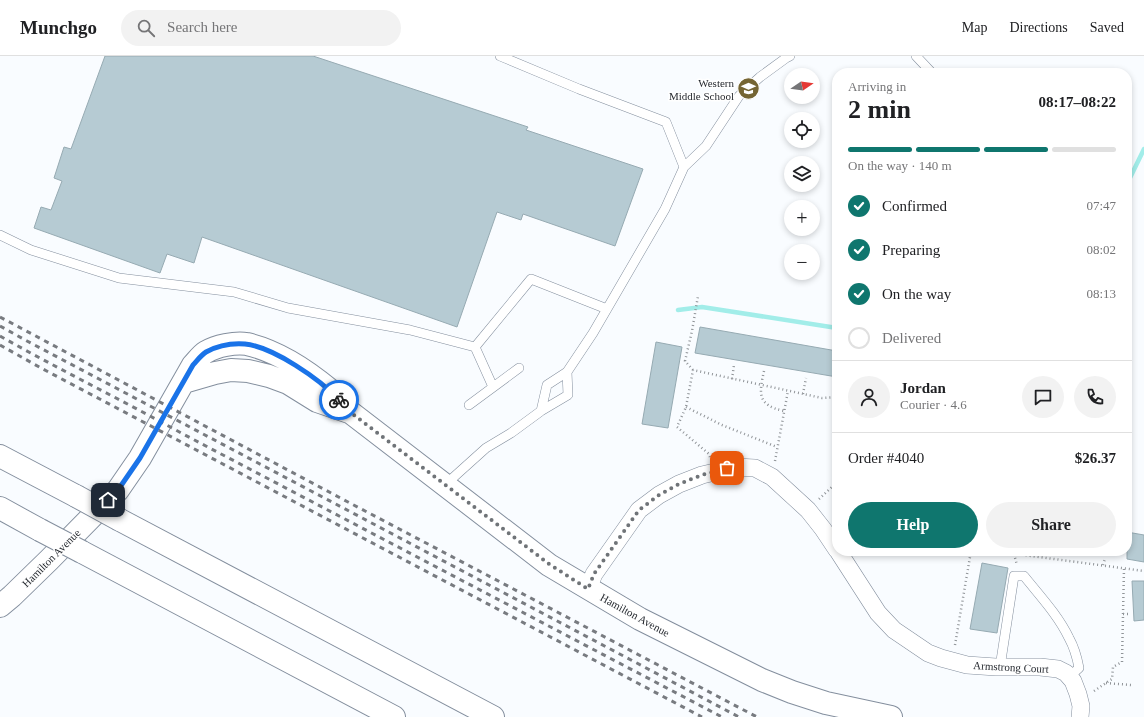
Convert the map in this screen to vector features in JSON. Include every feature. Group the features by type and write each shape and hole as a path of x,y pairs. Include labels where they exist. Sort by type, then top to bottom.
{"main road":[{"name":"Hamilton Avenue","path":"6,601 118,490 140,458 193,365 205,352 220,346 234,343 246,344 280,356 308,374 330,391 350,412 549,564 588,589 640,619 762,680 826,703 891,717"},
{"path":"0,456 493,717"},
{"path":"0,508 394,717"}],"street":[{"name":"Armstrong Court","path":"588,589 594,574 639,510 659,495 679,484 714,471 736,467 755,468 772,477 808,510 832,542"},
{"name":"Armstrong Court","path":"842,556 878,613 894,630 928,653 967,665 1040,667 1058,669 1070,677"},
{"path":"1070,677 1080,700 1080,717"}],"lane":[{"path":"500,56 579,89 666,122 684,167"},
{"path":"541,411 547,385 567,372 607,309 665,209 684,167 706,146 739,96 760,78 790,56"},
{"path":"916,56 927,68"},
{"path":"0,235 30,250 119,278 234,292 288,308 410,330 475,346"},
{"path":"475,346 531,279 607,309"},
{"path":"475,346 493,387"},
{"path":"469,405 519,368"},
{"path":"446,484 486,448 511,433 541,411 568,395 567,372"},
{"path":"1000,667 1014,576 1024,576 1053,612 1068,637 1075,653 1079,668 1070,677"}],"path":[{"path":"698,296 685,361 693,370 822,398 832,397"},
{"path":"732,379 734,365"},
{"path":"677,427 686,407 693,370"},
{"path":"764,371 760,388 761,395 764,401 774,409 784,411"},
{"path":"803,394 806,378"},
{"path":"772,477 788,391"},
{"path":"686,407 722,425 777,447"},
{"path":"672,425 677,427 709,454 714,471"},
{"path":"808,510 832,489"},
{"path":"952,661 970,556"},
{"path":"1031,556 1144,571"},
{"path":"1103,565 1105,559"},
{"path":"1080,700 1112,679 1113,667 1122,662 1124,568"},
{"path":"1123,614 1130,614"},
{"path":"1106,683 1131,685"}],"building":[{"path":"105,56 313,56 528,127 526,130 643,169 615,246 523,214 521,220 497,212 457,327 202,237 194,263 167,254 160,273 34,228 41,207 51,210 62,181 54,178 64,147 71,149"},
{"path":"700,327 832,350 832,376 695,353"},
{"path":"656,342 682,347 668,428 642,424"},
{"path":"1132,533 1144,535 1144,562 1127,559 1127,556 1132,556"},
{"path":"982,563 1008,568 997,633 970,629"},
{"path":"1132,581 1144,581 1144,620 1134,621"}],"waterway":[{"path":"1132,174 1144,149"},
{"path":"678,310 702,307 832,327"}],"railway":[{"path":"0,317 757,717"},
{"path":"0,326 739,717"},
{"path":"0,336 183,434 722,717"},
{"path":"0,345 702,717"}],"way so far":[{"path":"339,400 350,412 549,564 588,589 594,574 639,510 659,495 679,484 702,475 727,468"}],"place":[{"name":"Western Middle School","path":"749,89"}],"route":[{"path":"108,500 118,490 140,458 193,365 205,352 220,346 234,343 246,344 261,349 280,356 308,374 339,400"}]}
